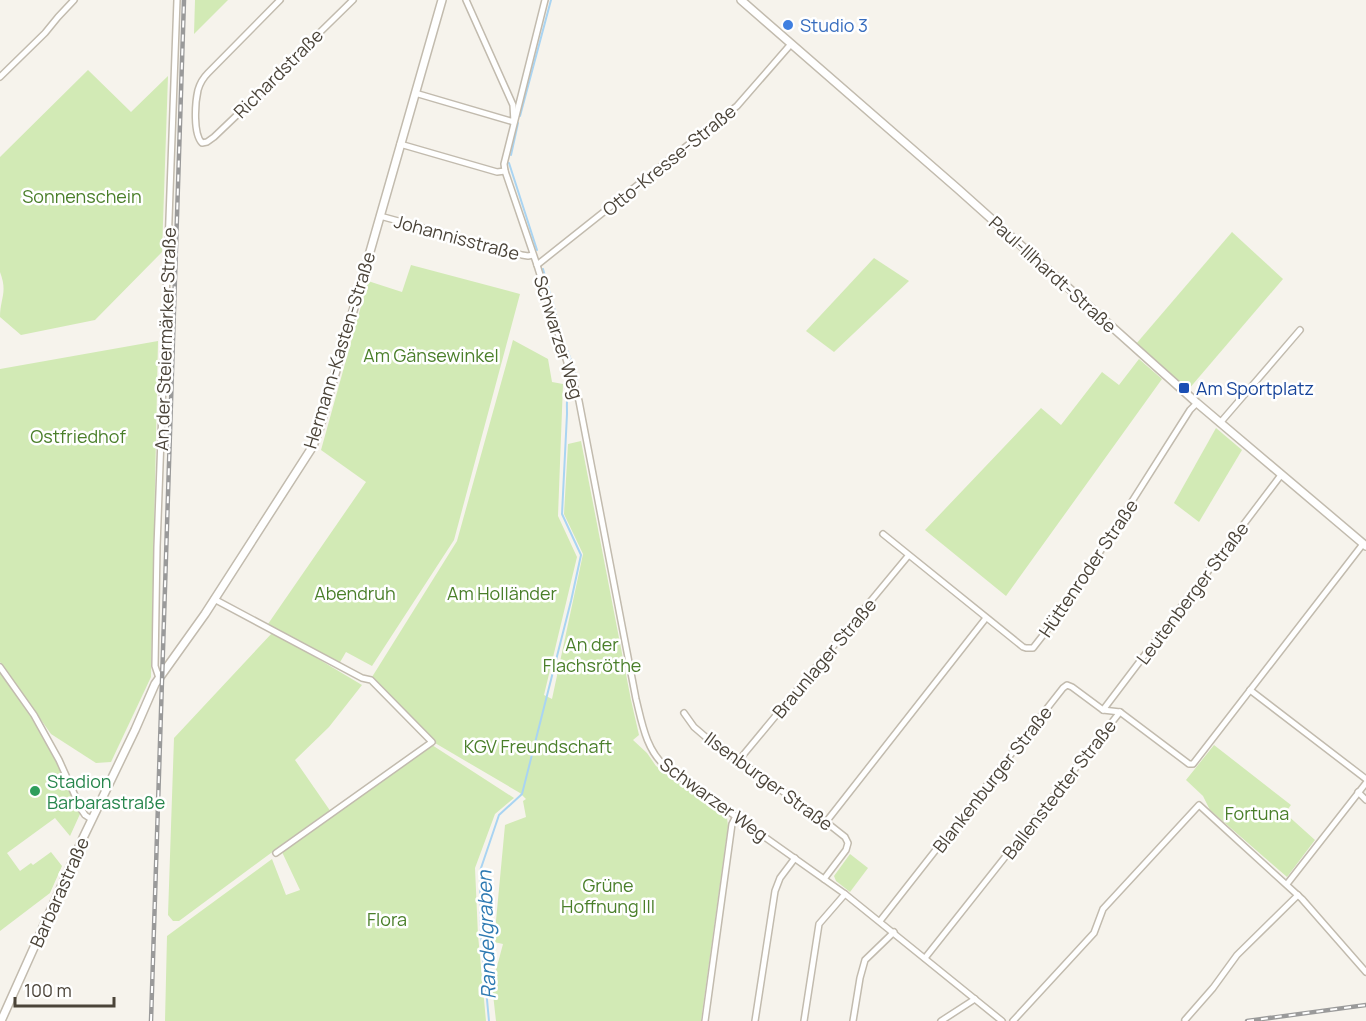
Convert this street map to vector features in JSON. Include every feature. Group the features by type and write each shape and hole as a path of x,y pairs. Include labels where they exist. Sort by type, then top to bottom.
{"street":[{"path":"0,77 45,33 74,0"},
{"name":"An der Steiermärker Straße","path":"159,678 155,666 158,536 177,0"},
{"name":"Richardstraße","path":"280,0 201,81 196,127 197,138 202,143 214,137 353,0"},
{"name":"Hermann-Kasten-Straße","path":"167,668 196,628 313,446 441,0"},
{"path":"466,0 513,105 514,122"},
{"path":"537,265 505,171 505,157 545,0"},
{"name":"Paul-Illhardt-Straße","path":"741,0 1197,403 1364,545"},
{"name":"Otto-Kresse-Straße","path":"537,265 737,106 791,44"},
{"path":"415,93 514,122"},
{"path":"400,144 497,172 505,171"},
{"name":"Johannisstraße","path":"380,216 522,255 533,255"},
{"name":"Schwarzer Weg","path":"537,265 579,401 636,699 647,742 666,767 845,894 1002,1021"},
{"path":"1220,423 1300,330"},
{"name":"Hüttenroder Straße","path":"883,534 1023,647 1030,649 1036,645 1061,613 1190,410 1197,403"},
{"name":"Leutenberger Straße","path":"1103,710 1281,475"},
{"name":"Ballenstedter Straße","path":"925,958 1120,712 1192,765 1364,545"},
{"name":"Braunlager Straße","path":"739,760 908,556"},
{"path":"214,599 362,678 371,680 432,742 276,853"},
{"path":"826,822 986,618"},
{"path":"0,667 34,715 59,760 81,809 91,819"},
{"name":"Barbarastraße","path":"1,1021 91,819 152,691 167,668"},
{"name":"Blankenburger Straße","path":"880,921 1063,687 1072,687 1103,710 1120,712"},
{"path":"1250,690 1366,781 1287,884"},
{"name":"Ilsenburger Straße","path":"684,712 701,733 845,837 848,843 846,850 824,879"},
{"path":"1358,792 1366,800"},
{"path":"1013,1021 1094,933 1103,909 1199,805 1287,884 1366,972"},
{"path":"705,1021 732,824 736,816"},
{"path":"755,1021 775,891 780,879 795,858"},
{"path":"804,1021 819,924 845,894"},
{"path":"1185,1020 1214,988 1237,956 1298,895"},
{"path":"853,1021 865,960 894,932"},
{"path":"941,1021 975,999"}],"green space":[{"path":"195,0 228,0 194,34"},
{"name":"Sonnenschein","path":"88,70 131,112 168,76 162,252 95,320 21,335 0,317 4,290 0,272 0,157"},
{"path":"1232,232 1283,279 1188,390 1136,344"},
{"path":"874,258 909,281 834,352 806,331"},
{"path":"411,265 520,294 454,540 372,666 346,652 339,664 268,624 366,482 321,450 368,281 402,292"},
{"path":"513,340 548,359 552,382 563,384 558,516 577,557 544,695 552,699 583,554 564,514 568,444 581,441 639,735 633,740 647,753 656,766 727,818 728,826 701,1021 496,1021 492,985 503,944 494,942 505,825 526,817 523,801 526,799 520,793 435,743 372,677 457,541"},
{"name":"Ostfriedhof","path":"158,341 151,677 111,762 96,763 51,734 0,662 0,369"},
{"path":"1139,359 1162,379 1006,596 925,530 1041,408 1061,425 1102,372 1119,385"},
{"path":"1216,428 1242,450 1199,522 1174,503"},
{"path":"273,632 362,685 329,727 295,760 331,812 179,921 173,921 168,915 174,738"},
{"name":"Stadion Barbarastraße","path":"0,672 31,716 59,767 80,814 70,836 55,818 7,853 20,871 51,852 62,866 50,893 0,931"},
{"name":"Flora","path":"432,745 514,798 495,814 475,868 478,935 486,1021 165,1021 167,936 272,859 286,895 300,890 282,852"},
{"name":"Fortuna","path":"1214,745 1291,805 1285,813 1315,840 1287,877 1210,810 1203,796 1186,780"},
{"path":"850,854 868,868 850,892 836,881 834,876"}],"waterway":[{"name":"Randelgraben","path":"520,116 551,0"},
{"name":"Randelgraben","path":"511,155 518,123"},
{"name":"Randelgraben","path":"509,163 537,250"},
{"name":"Randelgraben","path":"489,1021 481,935 480,871 499,815 522,794 581,555 562,514 567,400 570,389 577,381 543,269"}],"railway":[{"path":"151,1021 184,0"},
{"path":"1247,1021 1366,1005"}],"place":[{"name":"Studio 3","path":"788,25"},
{"name":"Am Sportplatz","path":"1184,388"},
{"name":"Stadion Barbarastraße","path":"35,791"}],"park label":[{"name":"Am Gänsewinkel","path":"431,355"},
{"name":"Abendruh","path":"355,593"},
{"name":"Am Holländer","path":"502,593"},
{"name":"An der Flachsröthe","path":"592,654"},
{"name":"KGV Freundschaft","path":"538,746"},
{"name":"Grüne Hoffnung III","path":"608,895"}]}
